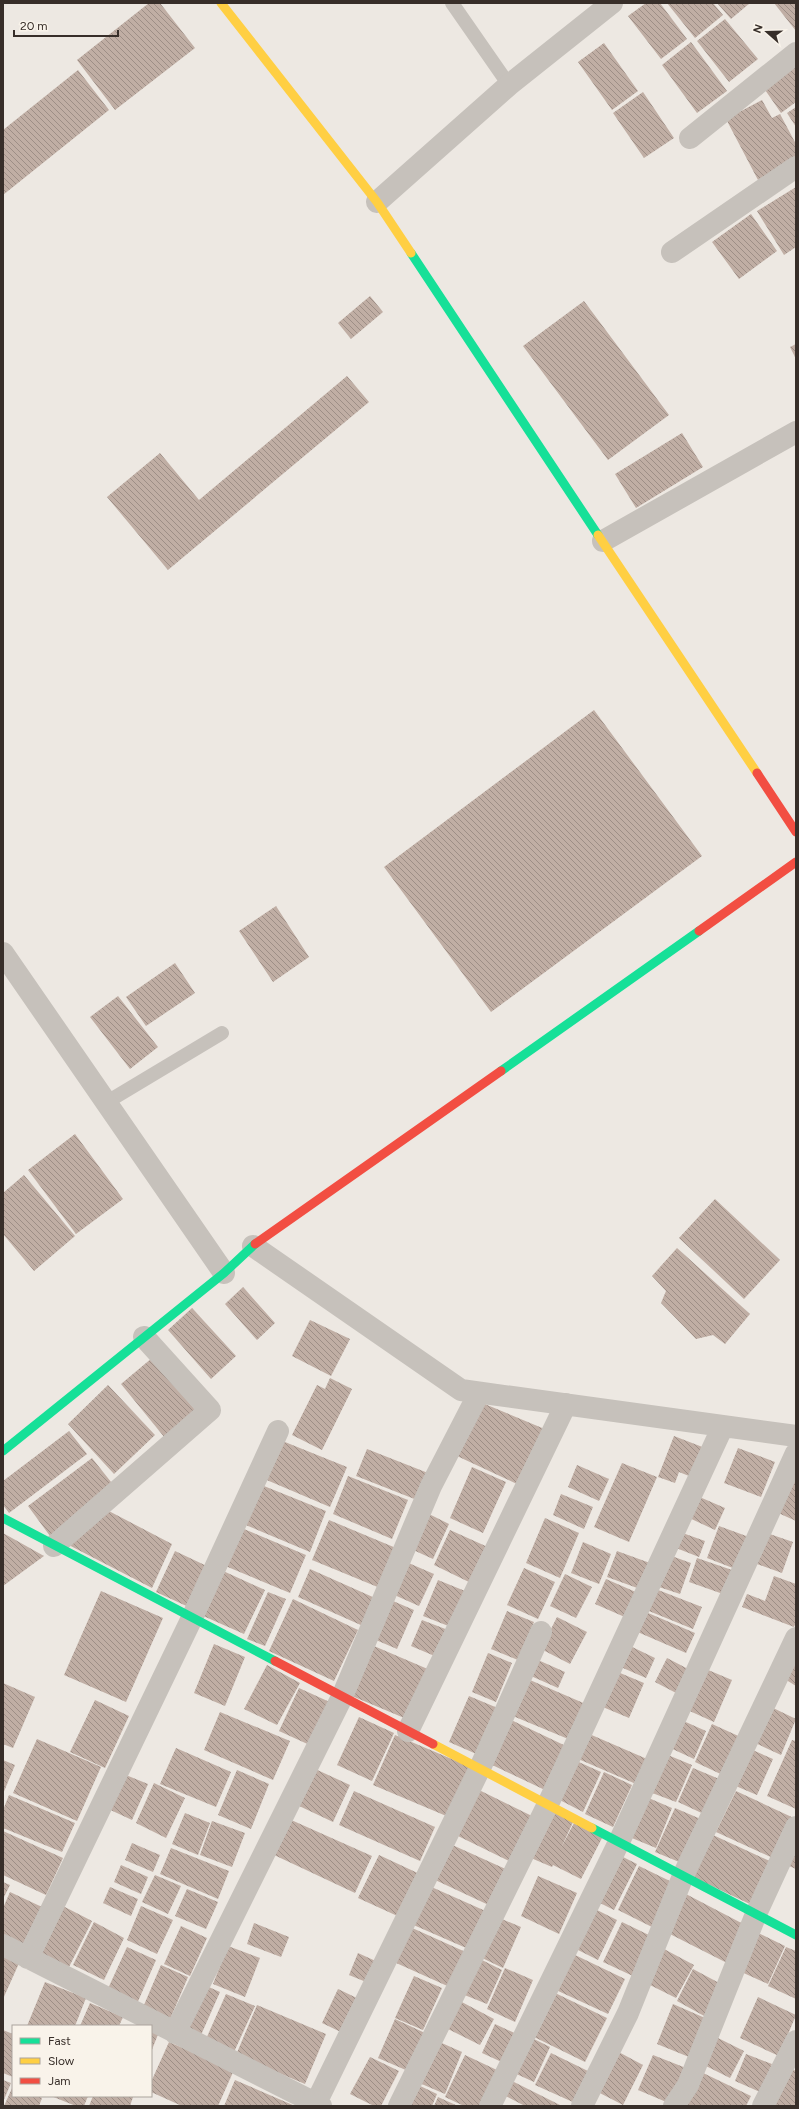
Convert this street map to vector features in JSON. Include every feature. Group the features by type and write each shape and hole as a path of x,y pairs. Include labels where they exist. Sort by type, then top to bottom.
{"street":[{"path":"221,3 377,202 796,832"},
{"path":"377,202 510,85 612,3"},
{"path":"690,138 796,53"},
{"path":"672,252 796,167"},
{"path":"603,541 796,432"},
{"path":"3,1451 224,1273 253,1246 796,862"},
{"path":"3,954 107,1102 224,1273"},
{"path":"253,1246 461,1390 796,1436"},
{"path":"54,1546 210,1410 144,1337"},
{"path":"175,2033 342,1696 431,1486 479,1393"},
{"path":"408,1731 566,1404"},
{"path":"399,2106 548,1804 723,1426"},
{"path":"28,1958 192,1618 278,1431"},
{"path":"490,2106 619,1842 796,1452"},
{"path":"3,1518 796,1935"},
{"path":"3,1945 318,2105 480,1768 541,1632"},
{"path":"582,2106 628,2013 683,1876 796,1638"},
{"path":"674,2106 688,2084 756,1914 796,1827"},
{"path":"763,2106 796,2041"}],"lane":[{"path":"452,3 510,85"},
{"path":"107,1102 222,1033"}],"building":[{"path":"149,3 160,3 195,48 115,110 77,60"},
{"path":"646,3 660,3 687,39 661,59 628,16"},
{"path":"667,3 713,3 723,15 695,38"},
{"path":"717,3 750,3 731,19"},
{"path":"774,3 796,3 796,31"},
{"path":"725,19 758,59 729,82 697,41"},
{"path":"691,42 727,91 697,113 662,65"},
{"path":"604,43 638,91 612,110 578,62"},
{"path":"796,59 796,102 781,113 761,84"},
{"path":"78,70 109,110 3,195 3,130"},
{"path":"643,92 674,138 644,158 613,113"},
{"path":"762,100 772,118 780,114 796,144 796,159 758,180 726,119"},
{"path":"796,107 796,127 787,113"},
{"path":"796,187 796,247 784,255 757,211"},
{"path":"751,214 777,251 739,279 712,242"},
{"path":"370,296 383,312 351,339 338,323"},
{"path":"584,301 669,415 608,460 523,346"},
{"path":"796,344 796,359 790,347"},
{"path":"347,376 369,402 168,570 107,497 160,453 199,500"},
{"path":"682,433 703,467 636,508 615,474"},
{"path":"594,710 702,856 491,1012 384,867"},
{"path":"276,906 309,957 273,982 239,931"},
{"path":"175,963 195,993 146,1026 126,997"},
{"path":"118,996 158,1047 130,1069 90,1017"},
{"path":"75,1134 123,1199 76,1234 28,1170"},
{"path":"24,1175 75,1236 34,1271 3,1234 3,1193"},
{"path":"715,1199 780,1260 744,1299 679,1238"},
{"path":"677,1248 750,1314 725,1344 713,1335 696,1339 661,1303 666,1291 652,1276"},
{"path":"243,1287 275,1323 257,1340 225,1304"},
{"path":"192,1308 236,1356 211,1379 168,1330"},
{"path":"310,1320 350,1339 331,1376 292,1356"},
{"path":"152,1358 196,1411 165,1438 121,1384"},
{"path":"330,1378 352,1389 322,1450 292,1435 317,1385 325,1389"},
{"path":"108,1385 155,1435 114,1474 68,1424"},
{"path":"480,1402 547,1430 519,1485 457,1456"},
{"path":"69,1431 87,1454 9,1513 3,1505 3,1481"},
{"path":"674,1436 705,1448 694,1478 679,1472 675,1483 658,1477"},
{"path":"280,1440 347,1467 330,1507 262,1478"},
{"path":"738,1448 775,1462 761,1497 724,1483"},
{"path":"367,1449 428,1473 417,1500 356,1476"},
{"path":"92,1458 115,1487 50,1536 28,1506"},
{"path":"622,1463 657,1477 629,1542 594,1527"},
{"path":"796,1463 796,1521 776,1512"},
{"path":"577,1465 609,1479 599,1501 568,1487"},
{"path":"472,1467 506,1482 483,1533 450,1518"},
{"path":"348,1476 408,1500 392,1539 333,1514"},
{"path":"259,1484 326,1511 310,1552 241,1523"},
{"path":"561,1494 593,1507 584,1529 553,1515"},
{"path":"695,1495 725,1508 715,1530 685,1516"},
{"path":"105,1509 172,1544 152,1588 63,1542"},
{"path":"429,1514 449,1524 433,1559 411,1549"},
{"path":"545,1518 579,1533 560,1578 526,1563"},
{"path":"329,1520 396,1548 380,1588 312,1560"},
{"path":"719,1526 749,1537 738,1570 707,1558"},
{"path":"239,1527 306,1555 290,1593 223,1565"},
{"path":"450,1530 490,1548 473,1584 434,1565"},
{"path":"677,1531 705,1541 699,1557 671,1546"},
{"path":"764,1532 793,1542 782,1573 754,1563"},
{"path":"3,1533 44,1556 3,1586"},
{"path":"583,1542 611,1554 599,1584 571,1573"},
{"path":"175,1551 211,1568 193,1609 156,1592"},
{"path":"617,1551 650,1563 640,1589 607,1577"},
{"path":"666,1554 691,1563 680,1594 656,1586"},
{"path":"697,1558 732,1570 723,1594 689,1582"},
{"path":"404,1561 434,1574 419,1606 390,1593"},
{"path":"524,1568 555,1582 538,1619 507,1605"},
{"path":"310,1569 375,1598 363,1626 298,1597"},
{"path":"221,1570 265,1590 244,1634 201,1615"},
{"path":"565,1574 592,1587 576,1618 550,1606"},
{"path":"774,1576 796,1584 796,1622 794,1627 742,1607 747,1594 765,1601"},
{"path":"606,1579 638,1593 627,1618 595,1604"},
{"path":"438,1580 470,1593 456,1629 423,1616"},
{"path":"653,1588 702,1607 693,1629 644,1609"},
{"path":"101,1591 163,1618 126,1702 64,1675"},
{"path":"268,1592 286,1599 265,1646 247,1639"},
{"path":"386,1598 414,1610 397,1649 369,1637"},
{"path":"293,1599 358,1630 334,1681 269,1651"},
{"path":"641,1610 695,1633 686,1653 633,1630"},
{"path":"507,1611 534,1622 518,1660 491,1649"},
{"path":"557,1617 587,1632 570,1664 541,1649"},
{"path":"422,1620 448,1630 437,1657 411,1646"},
{"path":"214,1644 245,1657 225,1706 194,1693"},
{"path":"626,1644 655,1658 646,1678 616,1665"},
{"path":"374,1646 430,1670 409,1720 352,1696"},
{"path":"796,1651 796,1686 783,1678"},
{"path":"488,1653 512,1663 496,1702 472,1692"},
{"path":"667,1658 690,1670 678,1694 655,1682"},
{"path":"538,1660 565,1672 558,1688 531,1676"},
{"path":"267,1665 300,1683 277,1725 244,1709"},
{"path":"701,1667 732,1680 714,1722 683,1708"},
{"path":"613,1670 644,1683 629,1718 598,1705"},
{"path":"523,1677 588,1705 573,1741 508,1714"},
{"path":"3,1683 35,1697 13,1748 3,1744"},
{"path":"299,1688 334,1704 314,1747 279,1731"},
{"path":"469,1696 500,1709 481,1756 449,1742"},
{"path":"95,1700 129,1716 105,1768 70,1752"},
{"path":"769,1706 796,1719 781,1755 753,1742"},
{"path":"220,1712 290,1741 273,1780 204,1750"},
{"path":"359,1717 394,1733 372,1781 337,1765"},
{"path":"507,1718 568,1747 547,1791 486,1762"},
{"path":"679,1719 706,1731 694,1759 666,1746"},
{"path":"712,1724 745,1739 727,1777 695,1762"},
{"path":"587,1733 647,1759 636,1784 576,1758"},
{"path":"395,1735 473,1768 451,1818 373,1785"},
{"path":"37,1739 101,1767 77,1821 13,1793"},
{"path":"792,1740 796,1741 796,1809 767,1796"},
{"path":"176,1748 231,1772 216,1807 160,1784"},
{"path":"748,1748 773,1759 757,1795 731,1784"},
{"path":"663,1753 692,1765 676,1802 647,1791"},
{"path":"572,1759 601,1772 583,1812 554,1797"},
{"path":"3,1760 15,1765 3,1794"},
{"path":"313,1768 350,1785 333,1822 295,1804"},
{"path":"693,1768 724,1781 708,1816 678,1802"},
{"path":"237,1770 269,1784 251,1829 218,1815"},
{"path":"604,1772 632,1785 613,1827 585,1814"},
{"path":"121,1773 148,1784 132,1820 104,1807"},
{"path":"154,1783 185,1798 166,1838 136,1823"},
{"path":"479,1790 536,1818 513,1863 458,1836"},
{"path":"354,1791 435,1827 420,1861 339,1825"},
{"path":"736,1791 796,1819 777,1860 716,1832"},
{"path":"9,1795 75,1823 62,1852 3,1828 3,1810"},
{"path":"644,1796 672,1808 656,1848 627,1836"},
{"path":"675,1808 703,1820 684,1864 655,1852"},
{"path":"553,1811 574,1820 561,1848 574,1823 602,1838 581,1879 553,1865 552,1867 531,1858"},
{"path":"185,1813 210,1823 198,1855 172,1844"},
{"path":"289,1819 372,1856 355,1893 272,1854"},
{"path":"212,1821 245,1833 232,1867 200,1855"},
{"path":"3,1831 63,1858 46,1895 3,1875"},
{"path":"796,1831 796,1869 782,1863"},
{"path":"713,1835 774,1863 754,1906 693,1877"},
{"path":"132,1843 160,1855 153,1872 125,1860"},
{"path":"448,1843 512,1872 495,1908 431,1878"},
{"path":"171,1848 229,1871 218,1899 160,1874"},
{"path":"617,1854 637,1864 614,1910 594,1900"},
{"path":"379,1855 424,1876 404,1919 358,1898"},
{"path":"121,1865 148,1877 141,1894 114,1882"},
{"path":"639,1866 676,1884 654,1928 618,1910"},
{"path":"155,1875 181,1886 168,1914 142,1902"},
{"path":"538,1876 577,1893 559,1934 521,1916"},
{"path":"3,1882 10,1885 3,1899"},
{"path":"427,1885 490,1913 473,1951 409,1923"},
{"path":"110,1887 138,1899 131,1916 103,1903"},
{"path":"187,1889 218,1902 206,1929 175,1916"},
{"path":"10,1892 42,1907 23,1946 3,1936 3,1908"},
{"path":"684,1893 749,1927 729,1964 664,1931"},
{"path":"59,1904 92,1921 68,1969 35,1952"},
{"path":"141,1906 173,1920 157,1954 127,1940"},
{"path":"591,1907 617,1920 598,1960 572,1947"},
{"path":"497,1917 521,1927 503,1968 480,1957"},
{"path":"94,1922 124,1938 104,1980 73,1965"},
{"path":"622,1922 653,1937 635,1977 603,1962"},
{"path":"254,1923 289,1937 281,1957 247,1944"},
{"path":"181,1926 207,1938 190,1976 164,1964"},
{"path":"410,1927 470,1954 454,1989 394,1962"},
{"path":"754,1931 785,1946 768,1984 737,1970"},
{"path":"228,1946 260,1958 245,1997 213,1984"},
{"path":"127,1947 156,1960 136,2006 106,1993"},
{"path":"786,1947 796,1951 796,1999 768,1986"},
{"path":"664,1949 694,1965 676,1998 646,1983"},
{"path":"358,1953 380,1963 371,1984 349,1975"},
{"path":"3,1954 20,1961 3,1999"},
{"path":"573,1954 625,1979 608,2014 556,1990"},
{"path":"478,1958 502,1970 487,2004 462,1994"},
{"path":"161,1965 188,1977 168,2024 141,2012"},
{"path":"505,1968 533,1980 515,2022 487,2009"},
{"path":"693,1969 723,1985 706,2017 677,2001"},
{"path":"414,1976 442,1988 423,2030 395,2018"},
{"path":"45,1982 86,1998 75,2025 27,2025"},
{"path":"202,1984 220,1992 201,2035 183,2025"},
{"path":"338,1989 361,2000 345,2034 322,2023"},
{"path":"551,1991 607,2018 585,2062 530,2035"},
{"path":"226,1994 255,2006 234,2052 206,2039"},
{"path":"758,1997 796,2015 779,2056 740,2038"},
{"path":"458,2000 494,2019 480,2045 444,2027"},
{"path":"90,2003 123,2017 119,2025 80,2025"},
{"path":"673,2004 705,2018 689,2057 657,2044"},
{"path":"257,2005 326,2034 305,2084 236,2055"},
{"path":"395,2019 425,2033 408,2071 378,2058"},
{"path":"495,2024 519,2035 506,2064 482,2053"},
{"path":"152,2029 159,2032 152,2050"},
{"path":"3,2030 12,2034 12,2077 3,2073"},
{"path":"528,2036 550,2047 534,2082 512,2072"},
{"path":"714,2036 744,2051 730,2078 700,2063"},
{"path":"435,2040 462,2052 445,2094 417,2082"},
{"path":"169,2042 234,2070 218,2106 182,2106 152,2092 152,2080"},
{"path":"613,2049 643,2065 623,2105 594,2090"},
{"path":"551,2053 590,2072 575,2103 535,2085"},
{"path":"746,2054 772,2064 760,2092 735,2081"},
{"path":"465,2055 499,2071 482,2106 464,2106 445,2097"},
{"path":"653,2055 686,2068 671,2104 638,2090"},
{"path":"370,2057 399,2071 381,2106 374,2106 350,2094"},
{"path":"787,2067 796,2071 796,2106 769,2106"},
{"path":"699,2071 751,2096 746,2106 688,2106 683,2104"},
{"path":"508,2079 562,2106 525,2106 500,2093"},
{"path":"3,2080 11,2083 3,2102"},
{"path":"235,2080 295,2106 224,2106"},
{"path":"414,2083 437,2094 432,2106 404,2106"},
{"path":"12,2088 12,2097 42,2098 39,2106 4,2106"},
{"path":"54,2097 88,2097 84,2106 76,2106"},
{"path":"93,2097 133,2097 130,2106 89,2106"},
{"path":"438,2097 458,2106 434,2106"}],"traffic: fast":[{"path":"411,253 598,535"},
{"path":"501,1071 699,931"},
{"path":"3,1451 224,1273 255,1244"},
{"path":"3,1518 275,1661"},
{"path":"592,1828 796,1935"}],"traffic: slow":[{"path":"221,3 377,202 411,253"},
{"path":"598,535 757,773"},
{"path":"433,1744 592,1828"}],"traffic: jam":[{"path":"757,773 796,832"},
{"path":"699,931 796,862"},
{"path":"255,1244 501,1071"},
{"path":"275,1661 433,1744"}]}
